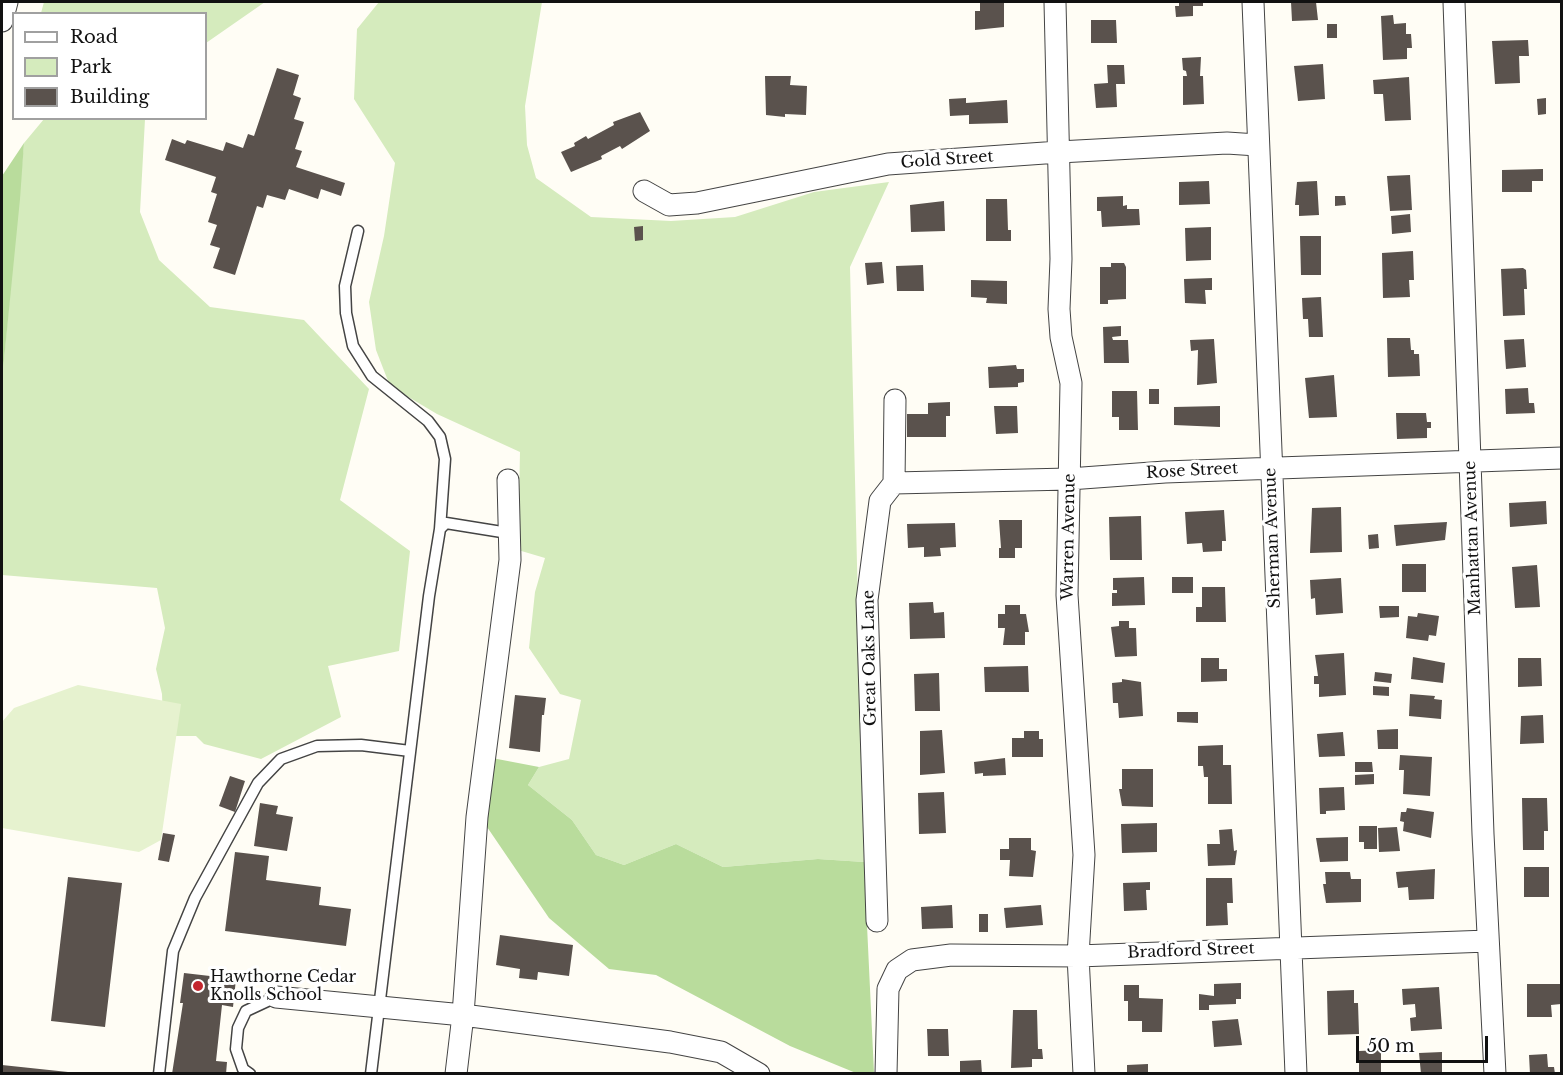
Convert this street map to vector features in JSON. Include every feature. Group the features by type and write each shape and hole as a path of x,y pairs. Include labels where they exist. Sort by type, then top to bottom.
{"street":[{"path":"2,21 7,2"},
{"name":"Warren Avenue","path":"1055,2 1060,328 1071,382 1067,595 1084,855 1078,956 1084,1074"},
{"name":"Sherman Avenue","path":"1253,2 1296,1074"},
{"name":"Manhattan Avenue","path":"1454,2 1488,941 1495,1074"},
{"name":"Gold Street","path":"644,191 669,205 697,203 888,164 1227,143 1257,145"},
{"path":"894,483 895,400"},
{"name":"Rose Street","path":"894,483 1070,479 1270,468 1562,458"},
{"path":"456,1074 463,1016 477,817 510,560 508,480"},
{"name":"Great Oaks Lane","path":"877,921 867,600 880,501 894,483"},
{"name":"Bradford Street","path":"886,1074 888,989 897,970 912,960 951,955 1078,956 1488,941"},
{"path":"276,997 380,1006 670,1042 721,1052 759,1074"}],"lane":[{"path":"358,231 345,286 346,313 353,346 372,376 428,421 440,437 445,459 440,529 410,750 371,1074"},
{"path":"440,529 446,523 508,533"},
{"path":"159,1074 173,951 195,898 258,783 281,759 317,746 361,745 410,750"},
{"path":"250,1074 243,1069 236,1049 238,1028 246,1011 276,997"}],"green space":[{"path":"44,2 265,2 207,42 207,12 41,12"},
{"path":"379,2 542,2 525,106 527,145 536,178 591,217 671,221 735,217 814,192 889,182 850,267 864,862 818,859 723,867 676,844 624,865 596,855 572,820 528,785 539,767 569,759 581,700 560,694 529,648 535,592 545,558 518,550 520,452 437,414 390,386 376,350 369,302 384,236 395,163 354,99 357,29"},
{"path":"43,120 145,120 140,212 159,260 210,307 304,320 369,389 340,500 410,551 399,651 328,666 341,717 261,759 204,744 196,736 172,736 163,725 162,694 156,669 165,628 157,588 2,575 2,380 24,143"},
{"path":"24,143 20,199 2,380 2,176"},
{"path":"78,685 181,704 161,840 139,852 2,828 2,722 14,708"},
{"path":"492,758 539,767 528,785 572,820 596,855 624,865 676,844 723,867 818,859 864,862 874,1073 856,1073 790,1046 656,975 609,969 549,918 485,824"}],"building":[{"path":"980,2 1004,2 1004,27 975,30 975,11 980,11"},
{"path":"1179,2 1203,2 1203,6 1193,6 1193,16 1176,17 1175,6 1179,6"},
{"path":"1291,2 1316,2 1318,20 1292,21"},
{"path":"1393,15 1394,24 1406,23 1406,34 1411,34 1412,48 1407,48 1407,59 1383,60 1381,16"},
{"path":"1091,20 1116,20 1117,43 1091,43"},
{"path":"1327,24 1337,24 1337,38 1327,38"},
{"path":"1528,40 1529,56 1519,56 1520,83 1495,84 1492,41"},
{"path":"1201,57 1200,76 1203,76 1204,104 1183,105 1183,76 1187,76 1186,71 1183,70 1182,58"},
{"path":"1323,64 1325,99 1298,101 1294,66"},
{"path":"1107,65 1124,65 1125,84 1116,84 1117,107 1096,108 1094,84 1108,83"},
{"path":"277,68 299,75 293,95 301,98 294,119 304,122 295,149 302,151 296,167 345,183 341,196 321,189 318,199 289,189 285,200 267,195 263,208 257,206 235,275 213,268 220,248 210,245 217,225 208,222 217,194 211,192 216,177 165,160 172,139 185,144 187,140 223,151 226,142 243,148 248,134 254,136"},
{"path":"765,76 791,76 790,85 807,86 806,115 785,114 785,117 766,115"},
{"path":"1409,77 1411,120 1385,121 1383,94 1374,94 1373,80"},
{"path":"966,98 966,103 1007,100 1008,123 969,124 969,115 950,116 949,99"},
{"path":"1546,98 1546,114 1538,115 1537,99"},
{"path":"640,112 650,131 622,149 620,146 601,156 602,159 571,172 561,152 575,146 574,143 586,136 588,139 614,125 613,122"},
{"path":"1543,169 1543,181 1532,181 1532,192 1502,192 1502,170"},
{"path":"1410,175 1412,210 1390,211 1387,176"},
{"path":"1209,181 1210,204 1179,205 1179,182"},
{"path":"1317,181 1319,215 1299,216 1299,205 1295,205 1297,182"},
{"path":"1123,196 1123,206 1127,205 1127,209 1139,209 1140,225 1102,227 1101,211 1097,211 1097,197"},
{"path":"1335,196 1345,196 1346,205 1335,206"},
{"path":"986,199 1007,199 1008,230 1011,230 1011,241 986,241"},
{"path":"944,201 945,231 911,232 910,205"},
{"path":"1410,214 1411,232 1392,234 1391,216"},
{"path":"643,226 643,240 635,241 634,227"},
{"path":"1211,227 1211,260 1186,261 1185,228"},
{"path":"1300,236 1321,236 1321,275 1301,275"},
{"path":"1413,251 1414,280 1409,280 1410,297 1383,298 1382,253"},
{"path":"882,262 884,283 867,285 865,263"},
{"path":"1111,263 1124,263 1126,267 1126,299 1108,300 1108,304 1100,304 1100,267 1111,267"},
{"path":"923,265 924,291 897,291 896,266"},
{"path":"1523,268 1526,270 1527,289 1524,289 1525,315 1503,316 1501,269"},
{"path":"1212,278 1212,290 1205,290 1206,304 1185,303 1184,279"},
{"path":"971,280 1007,281 1007,304 986,303 987,298 971,297"},
{"path":"1321,297 1323,337 1309,337 1308,319 1303,319 1302,298"},
{"path":"1121,326 1121,336 1112,337 1113,340 1128,340 1129,363 1104,363 1103,327"},
{"path":"1387,338 1410,338 1411,350 1414,350 1414,354 1419,354 1420,376 1388,377"},
{"path":"1214,339 1217,383 1197,385 1198,350 1191,351 1190,340"},
{"path":"1524,339 1526,367 1506,369 1504,340"},
{"path":"1016,365 1017,369 1024,369 1024,382 1018,383 1018,387 989,388 988,367"},
{"path":"1334,375 1337,417 1309,418 1305,378"},
{"path":"1528,388 1529,403 1534,403 1535,413 1506,414 1505,389"},
{"path":"1149,389 1159,389 1159,404 1149,404"},
{"path":"1112,391 1137,391 1138,430 1119,430 1119,417 1112,417"},
{"path":"950,402 950,416 946,416 946,437 907,437 907,414 928,414 928,403"},
{"path":"994,406 1017,406 1018,433 996,434"},
{"path":"1220,406 1220,427 1174,425 1174,407"},
{"path":"1396,413 1426,413 1427,422 1431,422 1431,428 1427,428 1427,438 1397,439"},
{"path":"1546,501 1547,524 1510,527 1509,503"},
{"path":"1341,507 1342,552 1310,553 1312,508"},
{"path":"1224,510 1226,541 1222,541 1222,551 1203,552 1202,543 1187,544 1185,512"},
{"path":"1141,516 1142,560 1110,560 1109,517"},
{"path":"999,520 1022,520 1022,548 1015,548 1015,558 999,558 999,548 1001,548"},
{"path":"1447,522 1445,540 1396,546 1394,525"},
{"path":"955,523 956,547 940,548 941,556 924,557 924,547 908,548 907,524"},
{"path":"1378,534 1379,548 1369,549 1368,535"},
{"path":"1402,564 1426,564 1426,592 1402,592"},
{"path":"1537,565 1540,607 1515,608 1512,567"},
{"path":"1144,577 1145,605 1112,606 1112,593 1117,593 1117,590 1113,590 1113,578"},
{"path":"1172,577 1193,577 1193,593 1172,593"},
{"path":"1341,578 1343,613 1316,615 1315,598 1311,599 1310,580"},
{"path":"1202,587 1225,587 1226,622 1196,622 1196,607 1202,607"},
{"path":"933,602 934,613 944,612 945,638 910,639 909,603"},
{"path":"1005,605 1020,605 1020,614 1026,614 1029,632 1025,632 1025,645 1003,645 1005,628 998,628 998,614 1005,614"},
{"path":"1379,606 1399,606 1399,617 1380,618"},
{"path":"1418,613 1439,616 1436,636 1429,635 1428,641 1406,638 1408,616 1417,617"},
{"path":"1119,621 1129,621 1129,628 1136,628 1137,656 1115,657 1111,627 1119,626"},
{"path":"1344,653 1346,695 1319,697 1319,684 1314,684 1314,676 1318,676 1315,655"},
{"path":"1413,657 1445,663 1443,683 1411,679"},
{"path":"1201,658 1219,658 1219,669 1227,669 1227,681 1201,682"},
{"path":"1518,658 1541,658 1542,686 1518,687"},
{"path":"1028,666 1029,692 985,692 984,667"},
{"path":"1375,672 1392,674 1391,683 1374,681"},
{"path":"939,673 940,711 915,711 914,674"},
{"path":"1122,679 1141,682 1143,716 1119,718 1118,703 1113,703 1112,683 1122,682"},
{"path":"1373,686 1389,687 1389,696 1373,695"},
{"path":"1410,694 1435,696 1434,699 1442,700 1441,719 1409,716"},
{"path":"515,695 546,698 544,715 542,715 540,752 509,748"},
{"path":"1177,712 1198,712 1198,723 1177,722"},
{"path":"1543,715 1544,743 1520,744 1521,716"},
{"path":"1398,729 1398,749 1378,749 1377,730"},
{"path":"942,730 945,773 920,775 920,731"},
{"path":"1024,731 1039,731 1039,739 1043,739 1043,757 1012,757 1012,738 1024,738"},
{"path":"1343,732 1345,756 1319,757 1317,734"},
{"path":"1223,745 1223,765 1231,765 1232,804 1208,804 1208,777 1204,777 1203,766 1198,766 1198,746"},
{"path":"1400,755 1432,757 1430,796 1403,794 1404,770 1399,770"},
{"path":"1005,758 1006,775 975,774 974,762"},
{"path":"1355,762 1372,762 1373,772 1355,772"},
{"path":"1122,769 1153,769 1153,807 1122,806 1119,789 1122,789"},
{"path":"1374,774 1374,784 1355,785 1355,775"},
{"path":"230,776 245,781 235,812 219,806"},
{"path":"1344,787 1345,810 1326,811 1326,814 1320,814 1319,788"},
{"path":"944,792 946,833 919,834 918,793"},
{"path":"1522,798 1547,798 1548,831 1544,831 1544,850 1523,850"},
{"path":"260,803 278,806 276,814 293,817 287,851 254,846"},
{"path":"1407,808 1434,812 1431,838 1403,831 1404,822 1400,821 1401,812 1406,812"},
{"path":"1157,823 1157,852 1122,853 1121,824"},
{"path":"1359,826 1377,826 1377,849 1364,849 1364,842 1359,842"},
{"path":"1397,827 1400,851 1379,852 1378,828"},
{"path":"1232,829 1234,851 1237,850 1235,865 1208,866 1207,844 1220,844 1219,830"},
{"path":"163,833 175,835 169,862 158,860"},
{"path":"1348,837 1348,861 1320,862 1316,838"},
{"path":"1009,838 1031,838 1031,850 1036,851 1033,877 1009,876 1010,860 1000,860 1000,849 1009,849"},
{"path":"235,852 269,856 266,880 321,887 319,905 351,909 346,946 225,931"},
{"path":"1524,867 1549,867 1549,897 1524,897"},
{"path":"1435,869 1434,899 1409,900 1408,887 1398,888 1396,872"},
{"path":"1325,872 1350,872 1351,879 1361,879 1361,902 1326,903 1323,884 1326,884"},
{"path":"68,877 122,883 105,1027 51,1021"},
{"path":"1206,878 1232,878 1233,903 1227,903 1228,925 1206,926"},
{"path":"1150,882 1150,890 1146,890 1147,910 1124,911 1123,883"},
{"path":"952,905 953,928 922,929 921,907"},
{"path":"1041,905 1043,925 1006,928 1004,908"},
{"path":"979,914 988,914 988,932 979,932"},
{"path":"500,935 573,945 569,976 538,972 537,980 519,978 520,969 496,965"},
{"path":"184,973 236,979 233,1007 222,1005 216,1061 227,1062 226,1074 172,1074 183,1003 180,1003"},
{"path":"1241,983 1241,999 1236,999 1236,1004 1209,1005 1209,1010 1199,1010 1199,994 1214,996 1214,984"},
{"path":"1527,984 1561,984 1561,1004 1551,1005 1552,1017 1527,1017"},
{"path":"1124,985 1139,985 1139,998 1163,999 1162,1032 1142,1032 1142,1021 1128,1021 1128,1001 1124,1001"},
{"path":"1439,987 1442,1029 1411,1031 1410,1018 1416,1017 1415,1004 1403,1005 1402,989"},
{"path":"1354,990 1354,1003 1358,1003 1359,1034 1328,1035 1327,991"},
{"path":"1013,1010 1037,1010 1038,1049 1042,1049 1043,1059 1032,1059 1032,1067 1011,1068"},
{"path":"1238,1019 1242,1045 1214,1047 1212,1021"},
{"path":"927,1029 948,1029 949,1056 928,1056"},
{"path":"1381,1050 1381,1072 1359,1072 1359,1051"},
{"path":"1442,1052 1442,1074 1421,1074 1419,1053"},
{"path":"1547,1054 1548,1067 1554,1067 1555,1074 1530,1074 1529,1055"},
{"path":"981,1060 982,1074 960,1074 960,1061"},
{"path":"1148,1064 1148,1074 1127,1074 1127,1065"},
{"path":"2,1065 68,1072 68,1074 2,1074"}],"place":[{"name":"Hawthorne Cedar Knolls School","path":"198,986"}]}
